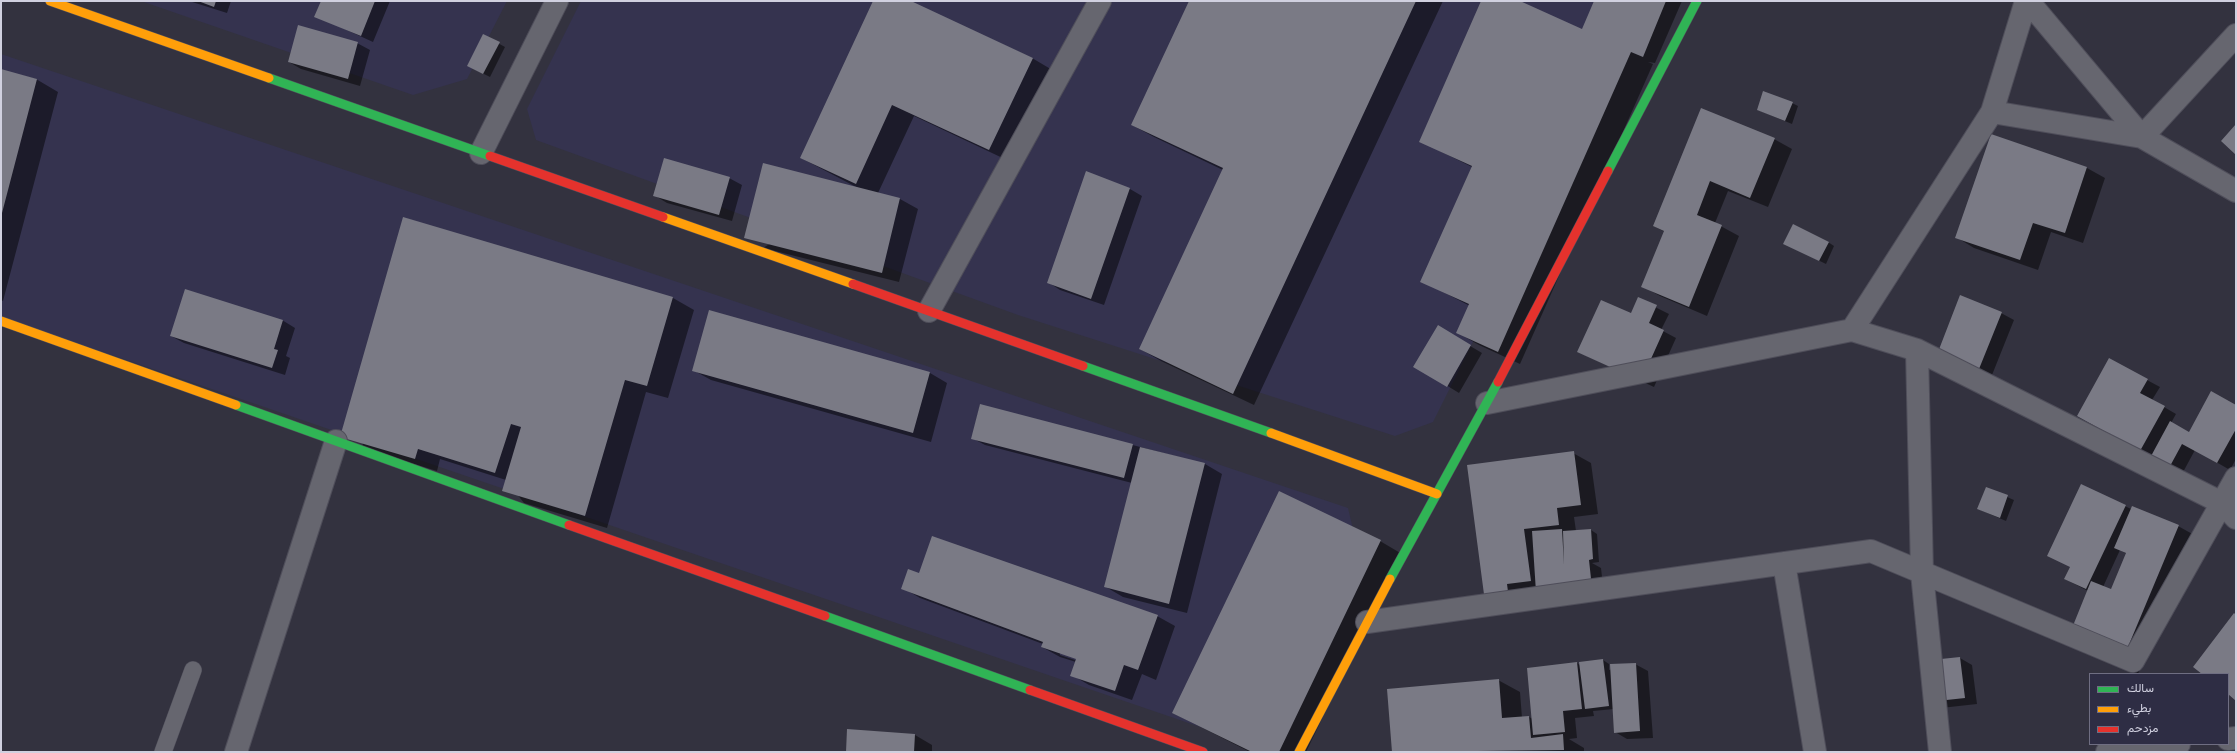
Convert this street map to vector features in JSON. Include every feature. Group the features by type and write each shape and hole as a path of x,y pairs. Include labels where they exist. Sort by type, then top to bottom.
{"street":[{"path":"50,1 929,311 1437,494"},
{"path":"481,153 557,1"},
{"path":"929,311 1100,1"},
{"path":"1298,752 1367,622 1487,403 1697,1"},
{"path":"1852,330 1992,112 2027,1"},
{"path":"2027,1 2142,137 2236,191"},
{"path":"2142,137 2236,36"},
{"path":"1992,112 2142,137"},
{"path":"1,321 1203,752"},
{"path":"1487,403 1852,330 1917,350 2229,510"},
{"path":"1917,350 1922,572 1940,752"},
{"path":"236,752 336,441"},
{"path":"1367,622 1871,551 2133,661 2229,510 2236,478"},
{"path":"1784,563 1815,752"},
{"path":"2107,752 2170,745"}],"lane":[{"path":"163,752 193,670"}],"shaded area":[{"path":"141,1 507,1 467,79 413,95"},
{"path":"581,1 1643,1 1433,422 1395,436 1018,315 536,140 527,109"},
{"path":"1,54 1348,508 1357,546 1250,744 1,317"}],"building":[{"path":"198,1 216,1 214,7"},
{"path":"321,1 375,1 361,36 314,17"},
{"path":"873,1 911,1 1033,58 989,150 892,105 856,184 800,158"},
{"path":"1189,1 1416,1 1233,394 1139,349 1223,168 1131,125"},
{"path":"1481,1 1520,1 1582,29 1594,1 1666,1 1643,57 1631,52 1498,352 1456,333 1469,304 1420,282 1472,166 1419,142"},
{"path":"298,25 358,42 348,79 288,62"},
{"path":"483,34 500,42 483,74 467,66"},
{"path":"1,69 37,79 2,213 1,213"},
{"path":"1763,91 1793,102 1785,121 1757,110"},
{"path":"1701,108 1775,138 1750,198 1710,181 1697,215 1722,225 1689,307 1641,287 1664,231 1653,226"},
{"path":"2236,124 2236,155 2221,141"},
{"path":"1991,134 2087,167 2065,233 2033,223 2020,260 1955,238"},
{"path":"664,158 730,177 719,215 653,196"},
{"path":"763,163 900,198 882,273 744,238"},
{"path":"1086,171 1130,188 1091,299 1047,283"},
{"path":"403,217 673,297 647,386 625,380 585,516 502,491 521,427 511,424 495,473 418,449 415,459 340,437"},
{"path":"1793,224 1829,242 1819,261 1783,244"},
{"path":"185,289 283,320 274,349 278,350 272,368 170,336"},
{"path":"1960,295 2002,312 1979,369 1938,352"},
{"path":"1638,297 1657,305 1649,323 1664,330 1641,381 1577,352 1601,300 1631,313"},
{"path":"709,310 930,372 913,433 692,371"},
{"path":"1438,325 1471,345 1447,387 1413,367"},
{"path":"2109,358 2148,379 2140,393 2165,406 2140,451 2077,416"},
{"path":"2211,391 2236,405 2236,429 2217,463 2182,444 2169,468 2150,458 2170,421 2189,432"},
{"path":"980,404 1133,444 1124,478 971,439"},
{"path":"1140,447 1205,463 1169,604 1104,587"},
{"path":"1574,451 1581,505 1557,508 1559,525 1524,529 1531,581 1507,584 1509,599 1485,602 1467,465"},
{"path":"2081,484 2126,505 2086,589 2064,579 2070,567 2047,556"},
{"path":"1986,487 2008,495 2000,518 1977,509"},
{"path":"1279,491 1381,540 1279,752 1252,752 1172,713"},
{"path":"2132,506 2179,525 2120,666 2066,643 2091,581 2111,589 2126,553 2114,548"},
{"path":"1562,529 1564,565 1563,531 1591,529 1593,559 1589,560 1592,588 1536,592 1532,531"},
{"path":"932,536 1158,615 1138,670 1124,665 1115,691 1070,676 1076,659 1041,647 1043,642 901,589 908,569 919,573"},
{"path":"2234,613 2236,615 2236,701 2229,695 2229,673 2201,673 2193,667"},
{"path":"1960,657 1965,698 1928,702 1922,661"},
{"path":"1603,659 1609,706 1585,709 1579,662"},
{"path":"1577,662 1582,709 1563,711 1565,732 1533,735 1527,668"},
{"path":"1636,663 1640,731 1614,733 1610,664"},
{"path":"1499,679 1502,718 1529,716 1531,738 1563,734 1564,750 1392,752 1387,689"},
{"path":"847,729 915,734 914,752 846,752"}],"traffic: fast":[{"path":"1608,171 1697,1"},
{"path":"269,78 490,156"},
{"path":"1083,366 1271,433"},
{"path":"1390,579 1498,382"},
{"path":"236,405 569,525"},
{"path":"825,616 1030,690"}],"traffic: slow":[{"path":"50,1 269,78"},
{"path":"663,217 853,284"},
{"path":"1,321 236,405"},
{"path":"1271,433 1437,494"},
{"path":"1299,752 1390,579"}],"traffic: jam":[{"path":"490,156 663,217"},
{"path":"1498,382 1608,171"},
{"path":"853,284 1083,366"},
{"path":"569,525 825,616"},
{"path":"1030,690 1203,752"}]}
